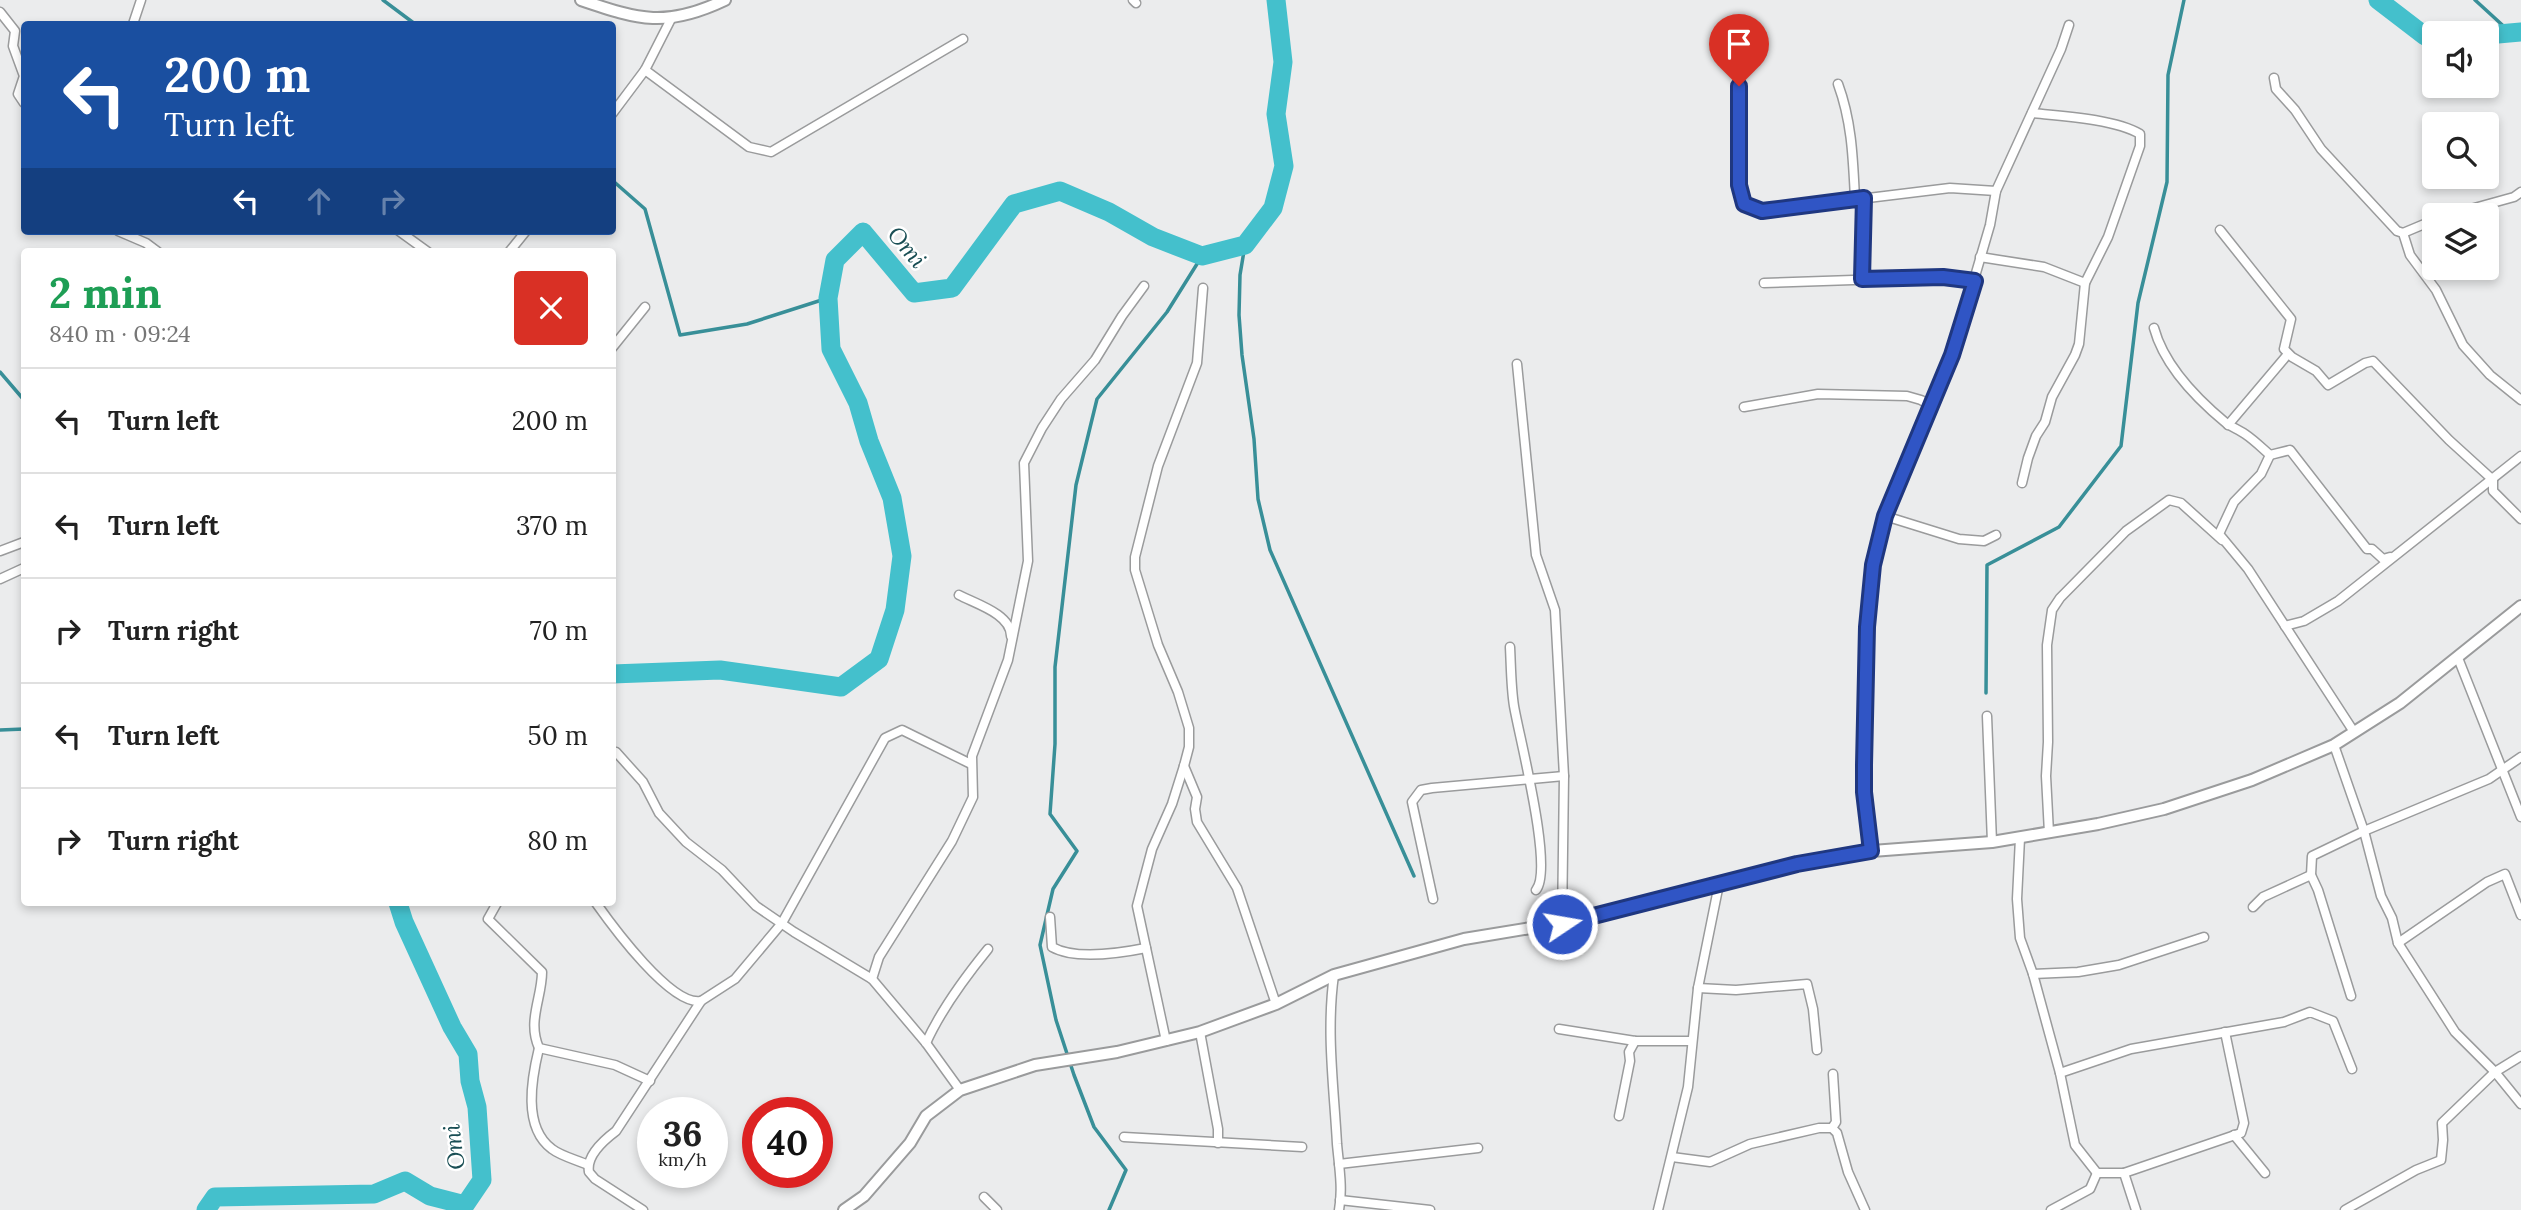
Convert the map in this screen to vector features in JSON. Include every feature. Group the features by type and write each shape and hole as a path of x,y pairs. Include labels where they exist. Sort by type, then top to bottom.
{"street":[{"path":"134,21 141,0"},
{"path":"581,0 629,16 671,19 709,3 725,0"},
{"path":"0,12 15,31 13,46 21,68"},
{"path":"616,109 645,70 671,19"},
{"path":"1871,851 1864,792 1867,627 1873,565 1885,516 1952,355 1975,281 1996,191 2061,49 2069,25"},
{"path":"645,70 748,147 771,152 963,38"},
{"path":"1739,62 1739,185 1744,204 1762,211 1950,188 1996,191"},
{"path":"2274,78 2276,89 2295,110 2321,149 2397,231 2403,233 2422,225"},
{"path":"1838,85 1846,106 1851,132 1859,198 1862,279"},
{"path":"2022,483 2036,436 2045,422 2052,397 2075,355 2085,283 2108,237 2140,146 2140,134 2132,129 2083,118 2032,113"},
{"path":"2492,203 2514,197 2521,192"},
{"path":"2220,230 2291,319 2284,341 2284,349 2288,354 2316,370 2328,384 2373,361 2449,440 2493,480 2493,491 2521,519"},
{"path":"2403,233 2410,256 2436,290 2463,345 2490,375 2521,400"},
{"path":"127,235 153,248"},
{"path":"405,235 422,248"},
{"path":"1979,257 2044,267 2085,283"},
{"path":"1764,284 1943,277 1975,281"},
{"path":"872,979 879,957 952,841 973,797 971,764 1008,660 1028,561 1024,463 1061,399 1095,360 1144,286"},
{"path":"1166,1041 1139,922 1138,906 1152,849 1172,804 1184,766 1189,747 1189,728 1178,692 1158,645 1135,570 1135,557 1158,466 1197,363 1203,288"},
{"path":"616,343 645,307"},
{"path":"2154,328 2157,339 2174,367 2200,399 2228,425 2245,434 2270,456"},
{"path":"2228,425 2288,354"},
{"path":"1517,364 1536,555 1555,610 1564,776 1562,924"},
{"path":"1744,407 1818,394 1907,396 1931,406"},
{"path":"2354,732 2286,626 2219,534 2234,502 2261,474 2270,456 2290,450 2379,567"},
{"path":"2286,626 2304,621 2339,601 2521,456"},
{"path":"2049,833 2046,776 2047,645 2052,610 2060,598 2126,530 2169,499 2180,503 2232,549"},
{"path":"1885,516 1959,539 1984,541 1996,535"},
{"path":"1,549 21,543"},
{"path":"2367,549 2372,549 2384,559 2397,555"},
{"path":"0,579 21,569"},
{"path":"959,595 1001,616 1011,630 1012,642"},
{"path":"844,1210 864,1196 887,1170 910,1143 926,1116 960,1090 1035,1065 1117,1052 1200,1032 1276,1004 1334,975 1464,939 1562,924 1797,864 1871,851 2020,838 2164,809 2252,780 2334,745 2400,702 2521,606"},
{"path":"2293,640 2304,621"},
{"path":"1510,647 1513,705 1531,778 1540,864 1540,883 1536,890"},
{"path":"2458,658 2521,817"},
{"path":"1987,716 1992,842"},
{"path":"643,1210 595,1179 589,1172 588,1165 606,1138 616,1131 701,1001 734,979 782,923 885,737 902,730 971,764"},
{"path":"2334,745 2398,943 2455,1032 2495,1072 2521,1104"},
{"path":"616,752 643,782 659,813 686,842 722,870 756,906 872,979 926,1043 960,1090"},
{"path":"2351,996 2311,875 2312,856 2364,831 2489,779 2521,757"},
{"path":"1184,766 1197,797 1197,822 1237,888 1276,1004"},
{"path":"1433,899 1412,802 1417,794 1432,788 1564,776"},
{"path":"2020,838 2017,899 2020,939 2033,974 2060,1073 2076,1145 2097,1173"},
{"path":"2398,943 2487,882 2505,874 2521,915"},
{"path":"2253,906 2263,897 2311,875"},
{"path":"1658,1210 1688,1087 1698,988 1719,884"},
{"path":"495,906 488,919 542,972 534,1014 535,1039 539,1048 531,1086 533,1116 542,1137 551,1149 588,1165"},
{"path":"598,906 626,944 680,996 693,1002 701,1001"},
{"path":"1050,918 1052,947 1062,953 1121,954 1146,948"},
{"path":"2033,974 2078,972 2119,965 2204,937"},
{"path":"926,1043 934,1025 969,972 988,949"},
{"path":"1334,975 1329,1010 1339,1205 1430,1210"},
{"path":"1698,988 1736,990 1807,984 1813,1009 1817,1050"},
{"path":"2060,1073 2131,1049 2284,1022 2310,1012 2333,1021 2352,1069"},
{"path":"1559,1029 1635,1041 1692,1041"},
{"path":"1200,1032 1218,1129 1218,1143"},
{"path":"2097,1173 2123,1173 2241,1133 2244,1123 2225,1032"},
{"path":"1619,1116 1630,1061 1629,1052 1635,1041"},
{"path":"539,1048 615,1065 650,1081"},
{"path":"2345,1210 2416,1170 2441,1160 2444,1140 2442,1124 2495,1072 2521,1056"},
{"path":"1832,1128 1836,1122 1833,1074"},
{"path":"1672,1157 1710,1162 1749,1144 1819,1128 1832,1128 1837,1133 1848,1172 1865,1210"},
{"path":"2234,1135 2265,1174"},
{"path":"1124,1137 1302,1147"},
{"path":"1339,1164 1478,1148"},
{"path":"2052,1210 2090,1189 2097,1173"},
{"path":"2123,1173 2136,1210"},
{"path":"984,1196 997,1210"}],"waterway":[{"path":"383,0 411,21"},
{"name":"Omi","path":"616,674 720,670 841,687 879,659 895,610 902,556 892,498 869,441 858,403 831,349 828,298 835,260 863,232 914,293 952,288 1014,204 1060,191 1109,212 1153,237 1202,256 1245,245 1273,208 1284,166 1276,114 1283,62 1276,0"},
{"path":"1986,693 1987,565 2059,527 2121,446 2138,303 2167,182 2168,75 2184,0"},
{"name":"Omi","path":"2378,0 2422,34"},
{"path":"2475,0 2510,32"},
{"name":"Omi","path":"2499,34 2521,32"},
{"path":"616,184 645,209 680,335 747,324 828,298"},
{"path":"1245,245 1240,275 1242,355 1254,439 1258,499 1270,550 1414,876"},
{"path":"1109,1210 1126,1170 1094,1127 1074,1075 1056,1020 1040,945 1053,889 1077,851 1050,814 1055,744 1055,667 1076,485 1097,399 1167,312 1202,256"},
{"path":"0,372 21,396"},
{"path":"0,730 21,729"},
{"name":"Omi","path":"206,1210 215,1197 374,1194 405,1181 430,1196 465,1205 482,1180 477,1107 470,1081 468,1054 452,1027 399,906"},
{"name":"Omi","path":"465,1205 465,1210"}],"route":[{"path":"1562,924 1797,864 1871,851 1864,792 1864,712 1867,627 1873,565 1885,516 1952,355 1975,281 1943,277 1862,279 1864,198 1762,211 1744,204 1739,185 1739,86"}]}
